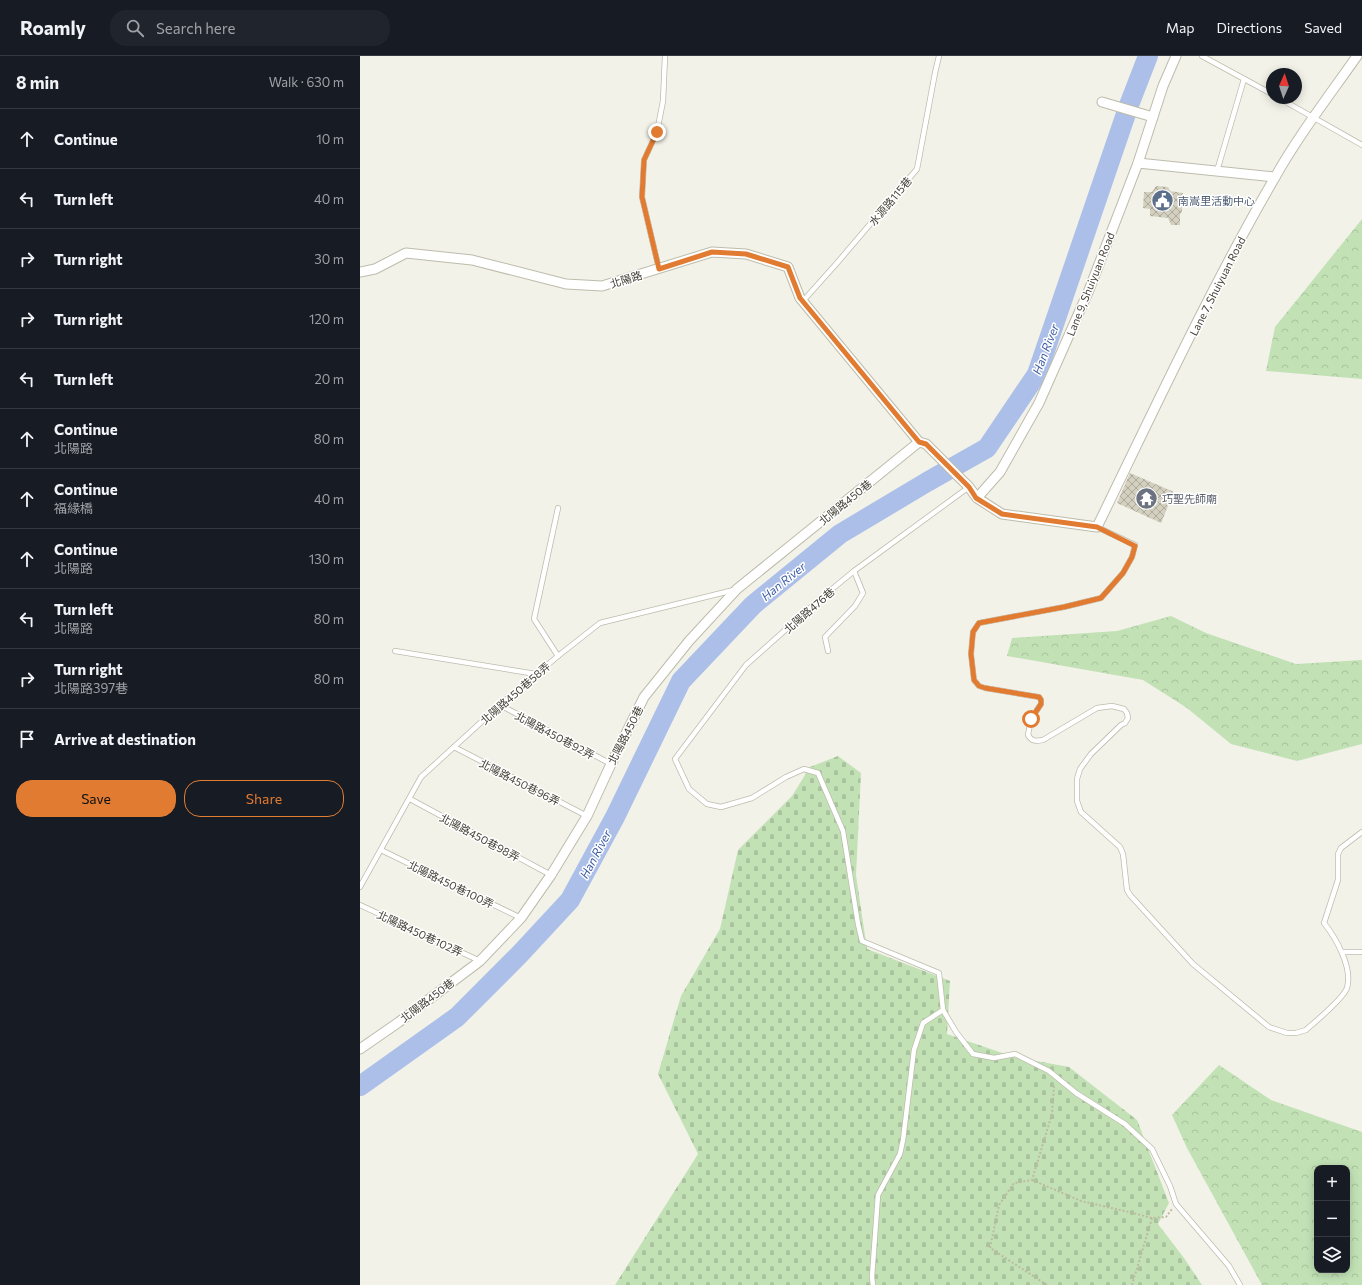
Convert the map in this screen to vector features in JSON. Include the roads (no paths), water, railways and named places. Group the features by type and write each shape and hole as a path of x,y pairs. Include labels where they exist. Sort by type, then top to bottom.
{"street":[{"name":"Lane 9, Shuiyuan Road","path":"976,498 1000,472 1039,403 1089,290 1138,164 1163,86 1176,56"},
{"name":"Lane 7, Shuiyuan Road","path":"1097,527 1234,250 1275,177 1314,117 1357,56"},
{"path":"1102,102 1153,117"},
{"path":"1138,164 1275,177"},
{"name":"北陽路","path":"360,272 375,269 406,253 472,260 566,284 602,286 712,252 746,254 788,267 800,298 922,443 969,487"},
{"name":"北陽路450巷","path":"360,1049 399,1022 480,961 521,918 551,875 587,816 644,697 689,641 737,589 922,443"},
{"path":"969,487 976,498 1002,514 1097,527"}],"lane":[{"path":"659,269 642,197 644,160 657,132 663,101 665,56"},
{"name":"水源路115巷","path":"803,301 917,169 939,56"},
{"path":"1202,56 1266,91"},
{"path":"1217,171 1244,79"},
{"path":"1289,104 1362,145"},
{"name":"北陽路476巷","path":"943,1010 939,974 862,941 843,831 818,773 804,769 786,777 752,798 721,807 707,804 689,789 675,759 746,666 820,599 854,571 969,487"},
{"path":"558,508 534,619 558,656"},
{"path":"1097,527 1135,546 1132,557 1123,573 1101,598 1064,607 979,623 973,632 971,654 974,680 979,686 1039,697 1041,704 1031,719 1028,735 1035,741 1043,740 1097,708 1119,707 1124,709 1127,713 1128,718 1125,723 1121,725 1091,754 1080,769 1077,779 1077,800 1081,812 1120,847 1123,854 1127,890 1130,895 1193,964 1270,1027 1286,1033 1302,1032 1340,998 1347,988 1347,974 1343,952 1324,923 1338,880 1338,854 1341,848 1362,832"},
{"path":"828,652 825,636 855,606 863,593 854,571"},
{"name":"北陽路450巷58弄","path":"360,887 421,777 500,705 558,656 600,623 737,589"},
{"path":"394,652 536,674"},
{"name":"北陽路450巷92弄","path":"500,705 611,764"},
{"name":"北陽路450巷96弄","path":"454,747 587,816"},
{"name":"北陽路450巷98弄","path":"410,799 551,875"},
{"name":"北陽路450巷100弄","path":"381,850 521,918"},
{"name":"北陽路450巷102弄","path":"360,905 480,961"},
{"path":"1343,952 1362,952"},
{"path":"873,1285 872,1277 878,1195 900,1154 914,1050 923,1023 943,1010 956,1032 973,1054 994,1058 1015,1054 1049,1071 1076,1093 1125,1124 1152,1149 1170,1186 1176,1204 1230,1266 1240,1285"}],"waterway":[{"name":"Han River","path":"360,1086 457,1017 519,955 570,900 615,817 681,681 753,605 840,534 987,448 1037,374 1129,105 1148,56"}],"place":[{"name":"南嵩里活動中心","path":"1163,200"},
{"name":"巧聖先師廟","path":"1146,498"}]}
